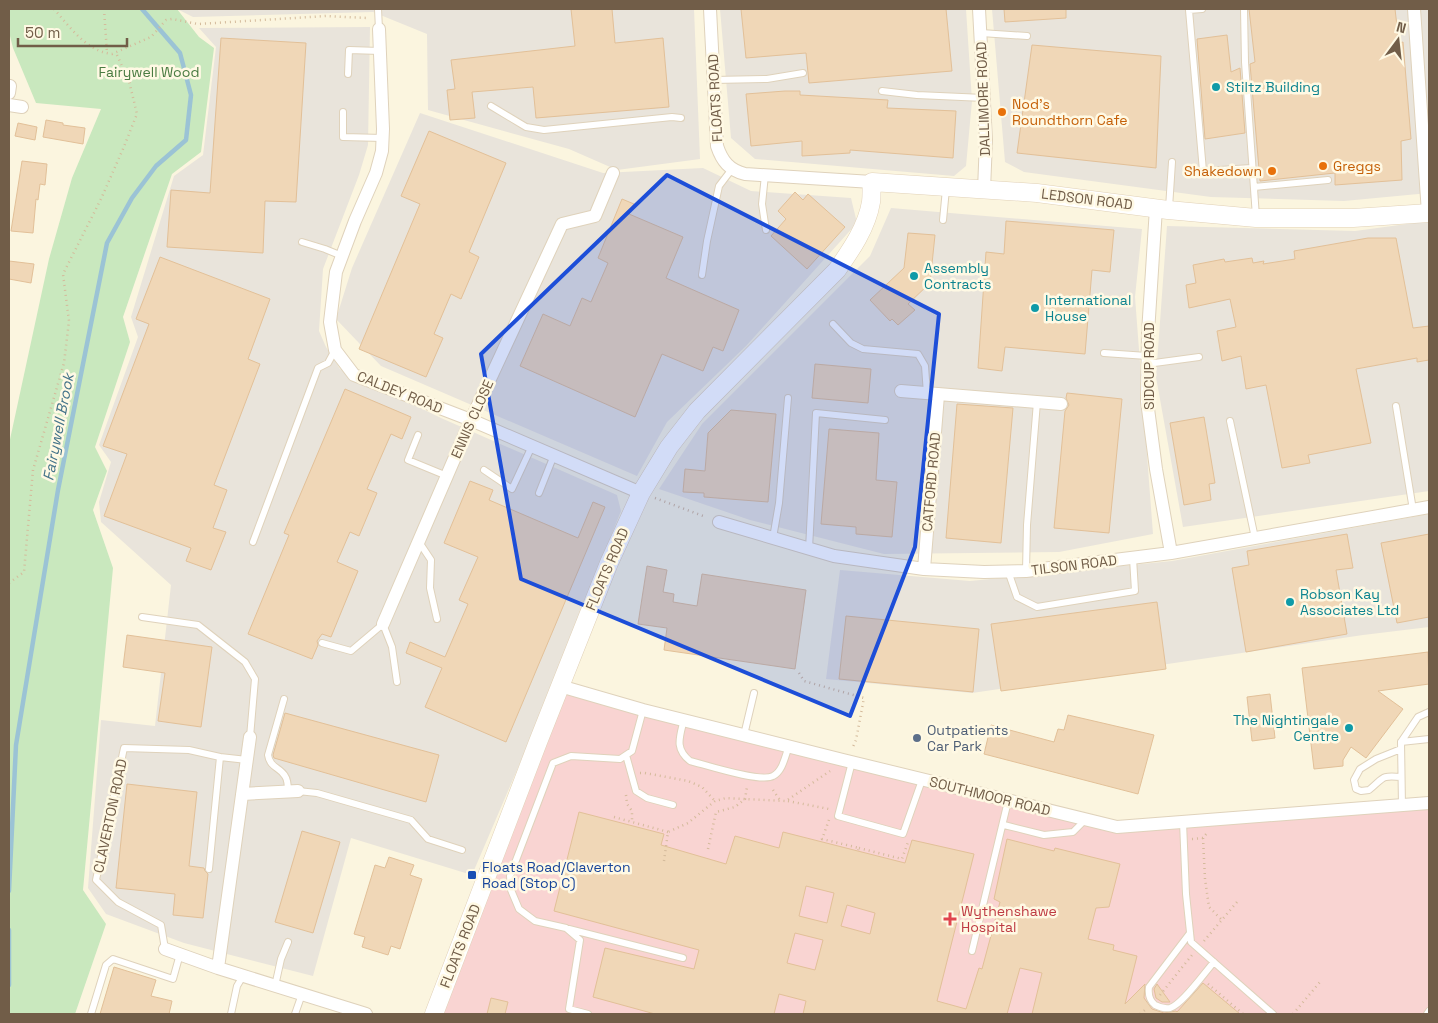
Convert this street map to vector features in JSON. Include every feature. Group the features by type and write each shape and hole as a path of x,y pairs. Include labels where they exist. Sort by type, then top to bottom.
{"street":[{"name":"FLOATS ROAD","path":"710,9 717,146 721,159 732,169"},
{"name":"DALLIMORE ROAD","path":"979,9 986,140 984,190"},
{"path":"1414,9 1429,213"},
{"name":"CALDEY ROAD","path":"379,29 382,151 376,173 336,272 330,322 335,350 354,375 471,420 641,493"},
{"path":"9,105 22,107"},
{"name":"LEDSON ROAD","path":"732,169 745,174 1037,193 1162,209 1256,218 1353,218 1429,213"},
{"name":"ENNIS CLOSE","path":"384,624 471,420 562,224 595,216 613,174"},
{"name":"FLOATS ROAD","path":"434,1014 608,563 641,493 669,447 698,411 837,270 853,246 863,224 870,203 872,182"},
{"name":"SIDCUP ROAD","path":"1162,209 1147,360 1147,401 1170,553"},
{"path":"901,391 1061,404"},
{"name":"CATFORD ROAD","path":"924,569 932,394"},
{"name":"TILSON ROAD","path":"719,522 834,556 924,569 984,572 1026,571 1170,553 1429,507"},
{"name":"SOUTHMOOR ROAD","path":"560,686 643,710 1118,827 1429,803"},
{"path":"218,968 250,738"},
{"path":"242,794 293,792"},
{"name":"CLAVERTON ROAD","path":"165,949 242,976 366,1014"}],"lane":[{"path":"378,9 379,29"},
{"path":"1202,9 1189,10 1203,171 1252,168"},
{"path":"1244,9 1245,62 1256,218"},
{"path":"981,33 1027,36"},
{"path":"348,74 349,50 380,51"},
{"path":"713,80 768,79 803,73"},
{"path":"882,91 917,95 984,98"},
{"path":"491,106 526,127 544,130 672,116 681,118"},
{"path":"343,112 343,137 382,138"},
{"path":"1162,209 1172,162"},
{"path":"702,275 706,241 719,186 732,169"},
{"path":"765,175 762,204 766,230"},
{"path":"1254,187 1328,180"},
{"path":"943,220 946,188"},
{"path":"302,242 342,256"},
{"path":"833,324 851,343 863,349 918,354 924,366 932,394"},
{"path":"253,542 318,368 328,363 335,350"},
{"path":"1104,353 1147,360 1199,357"},
{"path":"773,538 779,502 788,398"},
{"path":"1026,571 1027,525 1037,402"},
{"path":"1396,406 1413,510"},
{"path":"809,549 816,413 884,420"},
{"path":"1230,421 1255,538"},
{"path":"418,435 408,460 447,476"},
{"path":"484,470 512,489 532,446"},
{"path":"539,492 554,455"},
{"path":"419,542 432,560 430,588 437,619"},
{"path":"1008,571 1017,597 1037,607 1135,591 1133,558"},
{"path":"142,617 198,625 245,662 255,679 256,686 250,738"},
{"path":"384,624 392,647 397,682"},
{"name":"ENNIS CLOSE","path":"322,643 351,651 384,624"},
{"path":"744,735 754,693"},
{"path":"284,699 268,755 271,764 285,774 293,792 317,793 411,820 428,839 462,850"},
{"path":"643,710 632,751 626,756 620,759 571,756 553,762 510,876 511,890 519,909 535,921 682,958"},
{"path":"1402,806 1401,746 1418,717 1429,712"},
{"path":"684,719 679,746 682,754 690,761 754,778 767,779 775,776 782,768 788,746"},
{"path":"1401,776 1381,778 1369,790 1356,789 1354,780 1360,769 1376,759 1401,746 1429,740"},
{"name":"CLAVERTON ROAD","path":"165,949 161,925 118,902 96,880 124,748 189,750 220,757"},
{"path":"626,756 636,791 647,798 673,805"},
{"path":"209,869 220,757 247,760"},
{"path":"848,761 838,816 903,834 922,780"},
{"path":"972,951 1004,825 1008,801"},
{"path":"1004,825 1044,835 1073,832 1085,820"},
{"path":"1183,822 1186,894 1191,942 1273,1014"},
{"path":"566,928 580,940 569,1010 588,1014"},
{"path":"1190,933 1148,987 1148,994 1152,1002 1158,1007 1169,1008 1179,1003 1214,962"},
{"path":"274,986 281,959 288,942"},
{"path":"91,1014 106,965 113,959 173,979 180,954"},
{"path":"232,1014 237,986 242,976"},
{"path":"295,1014 302,994"}],"path":[{"path":"54,9 83,40 92,47 107,53 116,53 151,37 166,20 172,19 198,24 326,16 354,17 371,19 379,29"},
{"path":"104,9 107,53"},
{"path":"9,583 24,572 33,470 64,363 69,321 63,274 101,199 136,114 129,81 116,53"},
{"path":"641,493 719,522"},
{"path":"786,801 838,765 842,766 848,761 846,748 852,749 856,740 864,698 804,681 799,674"},
{"path":"631,775 645,773 688,781 702,787 715,801"},
{"path":"708,849 716,812 735,807 745,799 748,787"},
{"path":"773,790 780,800"},
{"path":"626,792 627,804 632,811 632,822"},
{"path":"614,817 668,832 688,823 715,801 726,798 780,800 826,808"},
{"path":"830,817 822,838 859,848 858,850"},
{"path":"664,861 668,832"},
{"path":"1203,838 1205,879 1209,907 1222,920"},
{"path":"1140,1014 1166,990 1197,948 1237,902"},
{"path":"1204,981 1243,1014"},
{"path":"1293,1014 1320,982"}],"highlighted area":[{"path":"667,175 939,314 915,547 850,716 521,579 481,354"}],"shaded area":[{"path":"177,9 694,9 700,159 617,170 569,149 428,110 427,34 373,12 193,17"},
{"path":"720,9 966,9 972,101 966,166 954,176 755,159 731,138"},
{"path":"992,9 1429,9 1429,193 1344,201 1211,197 1024,172 1005,162"},
{"path":"370,27 368,145 359,175 323,269 319,331 326,347 340,369 441,418 617,495 621,511 523,756 472,875 351,838 313,976 184,943 106,914 88,888 101,720 155,726 171,585 101,522 99,502 111,462 99,445 138,337 131,317 174,176 203,155 216,47 199,28"},
{"path":"420,113 603,173 703,168 751,191 851,198 857,223 746,346 667,422 637,476 381,366 336,319 352,268"},
{"path":"891,208 1142,229 1135,297 1153,534 1059,552 884,554 750,520 659,489 702,424 870,256"},
{"path":"1429,221 1429,491 1183,527 1156,377 1167,226 1355,231"},
{"path":"1429,514 1429,627 1363,635 972,693 826,679 840,570 970,581 1172,561"},
{"name":"Wythenshawe Hospital","path":"560,686 1117,827 1429,803 1429,1014 434,1014"}],"green space":[{"name":"Fairywell Wood","path":"9,9 177,9 199,37 214,48 201,152 172,174 123,317 130,342 95,447 107,471 93,510 113,568 83,890 106,924 75,1014 9,1014 9,444 49,259 72,178 101,109 36,103 13,48 9,32"}],"building":[{"path":"571,9 612,9 615,43 663,38 669,107 536,118 533,87 472,92 475,118 450,120 447,90 455,89 451,60 575,46"},
{"path":"741,9 946,9 952,71 809,83 806,53 746,58"},
{"path":"1004,9 1066,9 1066,18 1005,22"},
{"path":"1249,9 1395,9 1399,43 1403,42 1411,139 1401,141 1402,180 1335,185 1335,173 1260,181 1250,64 1255,62"},
{"name":"Stiltz Building","path":"1227,35 1231,72 1240,68 1245,133 1205,139 1197,39"},
{"path":"221,38 306,43 296,202 265,201 263,253 167,247 171,190 210,193"},
{"path":"1032,45 1161,56 1156,168 1017,153"},
{"path":"800,91 800,95 888,100 887,108 956,111 953,158 850,150 850,153 802,156 802,141 751,146 746,94"},
{"path":"46,120 85,128 83,144 43,137"},
{"path":"18,123 37,127 35,140 15,136"},
{"path":"429,131 506,163 469,252 479,257 461,299 451,294 434,334 443,338 426,377 359,349 420,204 401,196"},
{"path":"22,161 47,164 45,185 40,184 38,200 36,199 33,233 11,231"},
{"path":"795,192 803,200 808,194 845,227 807,269 771,236 786,219 778,211"},
{"path":"622,199 634,204 629,214 683,237 666,278 739,310 723,351 713,347 703,371 662,354 635,417 520,366 543,314 570,326 582,298 591,302 608,263 598,258"},
{"name":"International House","path":"1006,221 1114,230 1110,272 1092,270 1085,354 1005,347 1002,371 978,368 986,252 1004,254"},
{"name":"Assembly Contracts","path":"908,233 935,235 930,283 908,304 915,310 898,325 892,319 890,321 870,300 904,268"},
{"path":"1368,238 1396,238 1413,328 1429,326 1429,360 1417,362 1417,358 1356,369 1371,443 1308,455 1310,463 1282,468 1266,385 1246,389 1241,356 1222,361 1217,331 1236,327 1230,299 1189,308 1186,285 1196,283 1193,265 1224,259 1225,262 1252,258 1253,263 1264,261 1263,264 1295,259 1294,251"},
{"path":"160,257 270,299 248,359 260,364 214,485 227,490 213,528 226,532 211,570 186,561 191,548 104,516 127,454 103,446 149,324 136,319"},
{"path":"9,261 34,264 31,283 9,279"},
{"path":"815,364 871,369 868,403 812,398"},
{"path":"345,389 411,417 402,439 391,434 367,489 377,493 359,536 350,532 337,562 358,571 331,637 322,634 317,641 318,645 312,659 248,634 289,535 284,533"},
{"path":"1067,393 1122,399 1109,533 1054,528 1065,411 1069,405 1066,398"},
{"path":"957,404 1013,408 1001,543 946,538"},
{"path":"731,410 776,414 768,502 704,497 704,493 683,492 685,469 705,471 708,433"},
{"path":"1204,417 1215,483 1209,484 1211,500 1184,505 1170,423"},
{"path":"829,429 879,433 876,480 897,482 892,537 856,534 856,527 821,524"},
{"path":"470,481 493,490 489,500 578,538 593,502 605,507 506,742 425,707 442,668 406,653 410,642 445,657 468,604 459,600 478,557 444,543"},
{"name":"Robson Kay Associates Ltd","path":"1347,534 1353,568 1336,570 1347,634 1246,652 1232,568 1249,565 1247,551"},
{"path":"1429,534 1429,617 1397,623 1381,543"},
{"path":"647,566 667,570 663,592 674,594 673,602 697,606 702,574 806,590 795,669 664,650 667,628 638,624"},
{"path":"1157,602 1166,669 1001,691 991,624"},
{"path":"846,616 979,629 973,692 839,679"},
{"path":"127,635 212,647 201,727 158,721 165,673 123,667"},
{"name":"The Nightingale Centre","path":"1428,652 1429,684 1378,691 1403,709 1366,758 1351,747 1343,760 1343,766 1314,769 1302,668"},
{"path":"1270,694 1275,738 1252,741 1247,697"},
{"path":"285,713 439,755 426,802 274,758 273,755"},
{"path":"1068,715 1154,735 1138,794 984,754 991,725 1054,742 1058,729 1064,730"},
{"path":"127,784 197,792 189,866 204,868 208,874 203,918 173,915 175,894 116,888"},
{"path":"579,812 664,834 661,845 726,864 735,836 779,848 783,832 905,863 912,840 974,854 937,1001 966,1009 979,968 982,969 1000,902 994,899 1007,839 1054,851 1055,848 1120,864 1109,907 1096,908 1088,939 1114,945 1113,950 1137,956 1125,1004 1145,984 1144,998 1152,1009 1164,1013 1177,1012 1203,983 1240,1014 1032,1014 1042,973 1020,968 1007,1014 803,1014 806,1001 779,994 774,1014 655,1014 593,997 605,948 694,969 699,950 554,911","holes":["806,886 834,893 827,923 799,916","847,905 875,913 870,934 841,926","795,933 823,940 815,970 787,963"]},
{"path":"302,831 340,842 313,933 275,922"},
{"path":"389,857 414,865 410,875 422,879 400,949 391,946 388,955 362,947 365,937 354,934 375,865 385,868"},
{"path":"114,967 156,980 151,996 172,1001 169,1014 100,1014"},
{"path":"1157,984 1170,1002 1162,1002 1156,998 1154,989"},
{"path":"491,998 508,1002 505,1014 487,1014"}],"waterway":[{"name":"Fairywell Brook","path":"9,891 16,745 58,490 107,243 132,198 156,166 186,140 191,95 180,53 142,9"},
{"name":"Fairywell Brook","path":"9,930 9,985"}],"place":[{"name":"Stiltz Building","path":"1216,87"},
{"name":"Nod's Roundthorn Cafe","path":"1002,112"},
{"name":"Greggs","path":"1323,166"},
{"name":"Shakedown","path":"1272,171"},
{"name":"Assembly Contracts","path":"914,276"},
{"name":"International House","path":"1035,308"},
{"name":"Robson Kay Associates Ltd","path":"1290,602"},
{"name":"The Nightingale Centre","path":"1349,728"},
{"name":"Outpatients Car Park","path":"917,738"},
{"name":"Floats Road/Claverton Road (Stop C)","path":"472,875"},
{"name":"Wythenshawe Hospital","path":"950,919"}]}
